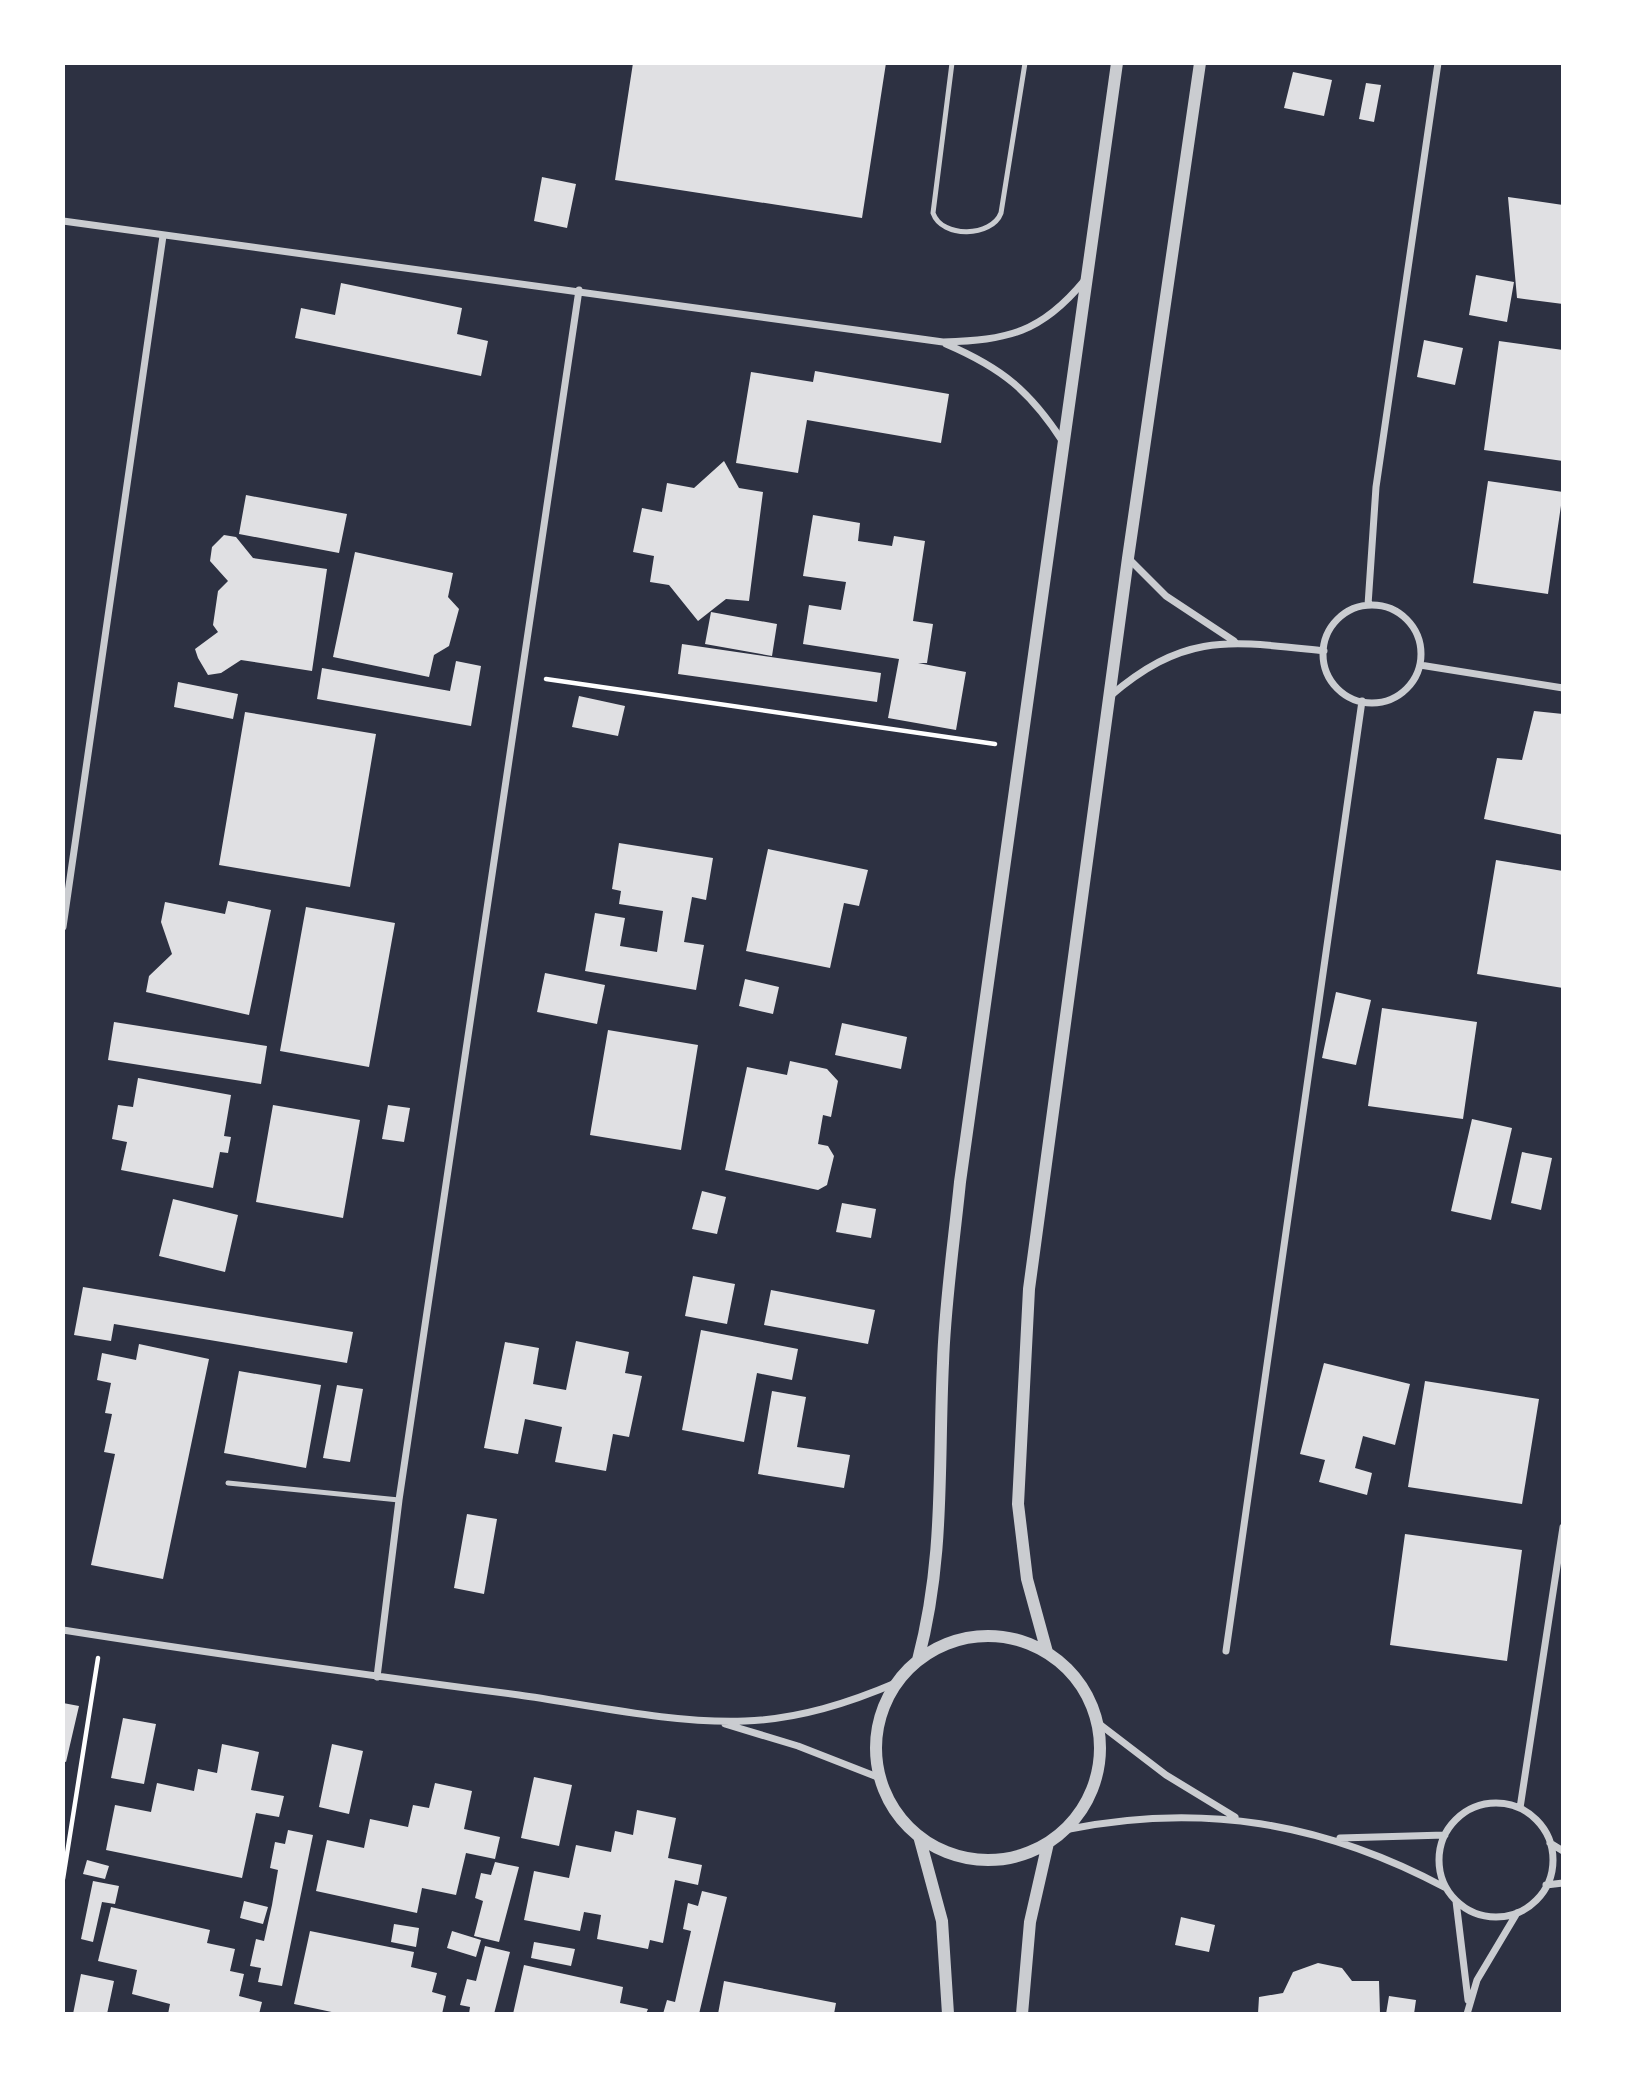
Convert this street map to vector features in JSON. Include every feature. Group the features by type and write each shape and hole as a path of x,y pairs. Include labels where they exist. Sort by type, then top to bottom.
{"street":[{"path":"918,1660 934,1592 939,1544 943,1361 953,1245 1084,280 1117,63"},
{"path":"1047,1652 1027,1579 1018,1504 1024,1360 1046,1147 1200,63"},
{"path":"1368,605 1376,487 1438,63"},
{"path":"63,221 943,342 1008,335 1038,324 1063,306 1084,280"},
{"path":"63,927 163,236"},
{"path":"377,1676 399,1500 519,676 579,290"},
{"path":"943,342 980,358 1017,384 1046,416 1063,443"},
{"path":"1128,558 1188,613 1234,641"},
{"path":"1368,605 1394,610 1405,617 1419,640 1420,665 1407,688 1397,696 1373,703 1362,701 1337,688 1324,664 1324,651 1333,625 1343,615 1368,605"},
{"path":"1108,698 1130,679 1162,661 1207,645 1234,641 1324,651"},
{"path":"1420,665 1563,688"},
{"path":"1226,1651 1362,701"},
{"path":"1520,1808 1563,1527"},
{"path":"63,1630 377,1676 715,1721 798,1746 880,1778"},
{"path":"995,1635 1022,1640 1047,1652 1066,1665 1080,1683 1098,1723 1100,1762 1088,1799 1064,1830 1048,1843 1023,1854 996,1860 968,1859 942,1851 919,1836 902,1820 880,1778 876,1745 882,1711 898,1682 918,1660 942,1645 968,1637 995,1635"},
{"path":"715,1721 778,1718 809,1713 839,1705 898,1682"},
{"path":"1098,1723 1166,1775 1239,1819"},
{"path":"1446,1888 1439,1861 1445,1835 1460,1815 1471,1808 1495,1802 1520,1808 1544,1828 1553,1857 1546,1885 1534,1902 1517,1913 1489,1957 1467,2014"},
{"path":"1064,1830 1151,1817 1239,1819 1332,1838 1400,1863 1446,1888 1467,1909 1491,1916 1517,1913"},
{"path":"1332,1838 1445,1835"},
{"path":"919,1836 942,1921 948,2014"},
{"path":"1022,2014 1030,1922 1048,1843"},
{"path":"1550,1843 1563,1851"},
{"path":"1546,1885 1563,1884"},
{"path":"1457,1901 1469,2004"}],"lane":[{"path":"952,63 933,213 940,225 946,228 982,231 994,225 1002,213 1024,63"},
{"path":"228,1483 399,1500"}],"path":[{"path":"519,676 1020,747"},
{"path":"63,1879 101,1636"}],"building":[{"path":"633,63 886,63 862,218 615,180"},
{"path":"1293,72 1332,80 1324,116 1284,108"},
{"path":"1366,83 1381,85 1374,122 1359,119"},
{"path":"542,177 576,184 567,228 534,221"},
{"path":"1508,197 1563,205 1563,304 1517,298"},
{"path":"1476,275 1514,282 1507,322 1469,315"},
{"path":"341,283 462,308 457,334 488,341 481,376 295,338 301,308 335,315"},
{"path":"1424,340 1463,348 1455,385 1417,377"},
{"path":"1499,341 1563,350 1563,461 1484,450"},
{"path":"815,371 949,394 941,443 807,420 798,473 736,463 751,372 813,382"},
{"path":"724,461 739,488 763,492 749,601 726,599 698,621 669,585 650,582 654,556 633,552 642,508 662,512 667,483 694,488"},
{"path":"1488,481 1563,492 1548,594 1473,583"},
{"path":"246,495 347,514 339,553 239,534"},
{"path":"813,515 860,523 858,541 892,546 894,536 925,541 913,621 933,624 927,663 918,663 966,672 956,730 888,718 899,659 803,644 809,605 841,610 846,582 803,576"},
{"path":"224,535 236,537 253,558 327,569 312,671 241,660 221,673 208,675 195,649 218,632 213,625 218,591 228,581 210,561 212,547"},
{"path":"355,552 453,573 448,597 459,609 449,646 434,655 429,677 333,657"},
{"path":"711,612 777,624 772,656 705,644"},
{"path":"682,644 881,673 877,702 678,674"},
{"path":"456,661 481,666 471,726 317,699 322,668 450,691"},
{"path":"178,682 238,694 233,719 174,707"},
{"path":"579,696 625,706 618,736 572,727"},
{"path":"1534,711 1563,714 1563,835 1484,819 1497,758 1522,760"},
{"path":"245,712 376,734 350,887 219,865"},
{"path":"619,843 713,858 706,900 692,897 684,942 704,945 696,990 585,971 595,913 625,918 620,946 657,952 663,911 619,904 621,891 612,889"},
{"path":"768,849 868,870 859,906 844,903 830,968 746,951"},
{"path":"1496,860 1563,871 1563,988 1477,974"},
{"path":"228,901 271,910 249,1015 146,992 149,976 172,954 161,922 165,902 225,914"},
{"path":"306,907 395,923 369,1067 280,1051"},
{"path":"545,973 605,985 597,1024 537,1012"},
{"path":"745,979 779,987 773,1014 739,1006"},
{"path":"1336,992 1371,1000 1356,1065 1322,1058"},
{"path":"1382,1008 1477,1022 1463,1119 1368,1106"},
{"path":"114,1022 267,1046 261,1084 108,1060"},
{"path":"842,1023 907,1037 901,1069 835,1055"},
{"path":"608,1030 698,1045 681,1150 590,1135"},
{"path":"790,1061 827,1069 838,1081 831,1117 823,1115 818,1144 828,1146 834,1156 827,1185 818,1190 725,1170 747,1067 787,1075"},
{"path":"138,1078 231,1095 224,1136 231,1137 228,1153 220,1152 213,1188 121,1170 127,1142 112,1139 118,1105 133,1107"},
{"path":"273,1105 360,1120 343,1218 256,1202"},
{"path":"388,1105 410,1108 404,1142 382,1139"},
{"path":"1472,1119 1512,1128 1491,1220 1451,1211"},
{"path":"1522,1152 1552,1158 1541,1210 1511,1203"},
{"path":"702,1191 726,1197 717,1234 692,1229"},
{"path":"173,1199 238,1215 225,1272 159,1256"},
{"path":"842,1203 876,1209 871,1238 836,1232"},
{"path":"693,1276 735,1284 727,1324 685,1316"},
{"path":"83,1287 353,1332 347,1363 114,1324 111,1341 74,1335"},
{"path":"771,1290 875,1310 868,1344 764,1325"},
{"path":"701,1330 798,1349 792,1380 757,1373 744,1442 682,1430"},
{"path":"576,1341 629,1352 625,1373 642,1376 629,1437 613,1434 606,1471 555,1462 562,1427 525,1419 518,1454 484,1448 505,1342 539,1348 533,1384 566,1390"},
{"path":"139,1344 209,1359 163,1579 91,1565 115,1454 104,1452 112,1414 105,1413 111,1383 97,1380 102,1353 136,1360"},
{"path":"1324,1363 1410,1384 1395,1445 1363,1436 1355,1468 1372,1473 1367,1495 1319,1482 1325,1460 1300,1454"},
{"path":"239,1371 321,1385 306,1468 224,1453"},
{"path":"1425,1381 1539,1399 1522,1504 1408,1487"},
{"path":"337,1385 363,1389 350,1462 323,1458"},
{"path":"772,1391 806,1397 797,1447 850,1455 844,1488 758,1474"},
{"path":"467,1514 497,1519 484,1594 454,1588"},
{"path":"1405,1534 1522,1550 1507,1661 1390,1645"},
{"path":"63,1703 79,1706 66,1762 63,1761"},
{"path":"123,1718 156,1724 144,1784 111,1778"},
{"path":"222,1744 259,1752 251,1790 284,1796 279,1817 256,1813 242,1878 106,1850 115,1805 151,1812 157,1783 194,1791 198,1769 217,1773"},
{"path":"332,1744 363,1751 349,1814 319,1807"},
{"path":"534,1777 572,1785 559,1846 521,1838"},
{"path":"435,1783 472,1791 464,1829 500,1837 495,1859 466,1853 456,1895 422,1888 417,1913 316,1891 327,1840 364,1848 370,1819 408,1827 413,1805 429,1808"},
{"path":"637,1810 676,1818 668,1858 702,1865 698,1885 675,1880 663,1943 650,1940 648,1949 597,1939 601,1915 584,1912 580,1931 524,1920 534,1871 569,1878 576,1845 611,1852 615,1831 633,1835"},
{"path":"288,1830 313,1835 282,1986 258,1982 261,1968 250,1966 256,1939 264,1941 272,1905 278,1870 270,1868 275,1842 285,1844"},
{"path":"87,1860 109,1866 105,1879 83,1874"},
{"path":"495,1862 519,1867 499,1942 474,1936 483,1901 475,1898 481,1873 491,1875"},
{"path":"93,1881 119,1886 115,1904 102,1902 93,1942 81,1939"},
{"path":"702,1891 727,1897 699,2014 663,2014 667,2000 675,2002 691,1931 683,1929 688,1903 698,1906"},
{"path":"244,1901 268,1907 263,1924 240,1918"},
{"path":"111,1907 210,1930 207,1943 235,1949 230,1971 244,1974 239,1996 262,2002 259,2014 168,2014 170,2004 132,1994 137,1970 98,1961"},
{"path":"1181,1917 1215,1925 1209,1952 1175,1945"},
{"path":"394,1924 419,1928 416,1947 391,1942"},
{"path":"310,1931 414,1952 411,1967 437,1973 432,1992 446,1996 442,2014 341,2014 294,2004"},
{"path":"452,1931 481,1940 476,1957 447,1948"},
{"path":"534,1942 575,1949 571,1966 531,1958"},
{"path":"485,1946 510,1952 494,2014 469,2014 470,2007 460,2005 467,1979 476,1981"},
{"path":"1318,1963 1342,1968 1352,1981 1379,1981 1380,2014 1258,2014 1259,1997 1283,1993 1293,1972"},
{"path":"524,1965 623,1987 620,2003 648,2009 646,2014 513,2014"},
{"path":"81,1974 114,1981 107,2014 73,2014"},
{"path":"724,1981 836,2003 834,2014 718,2014"},
{"path":"1389,1996 1416,2000 1414,2014 1386,2014"}]}
